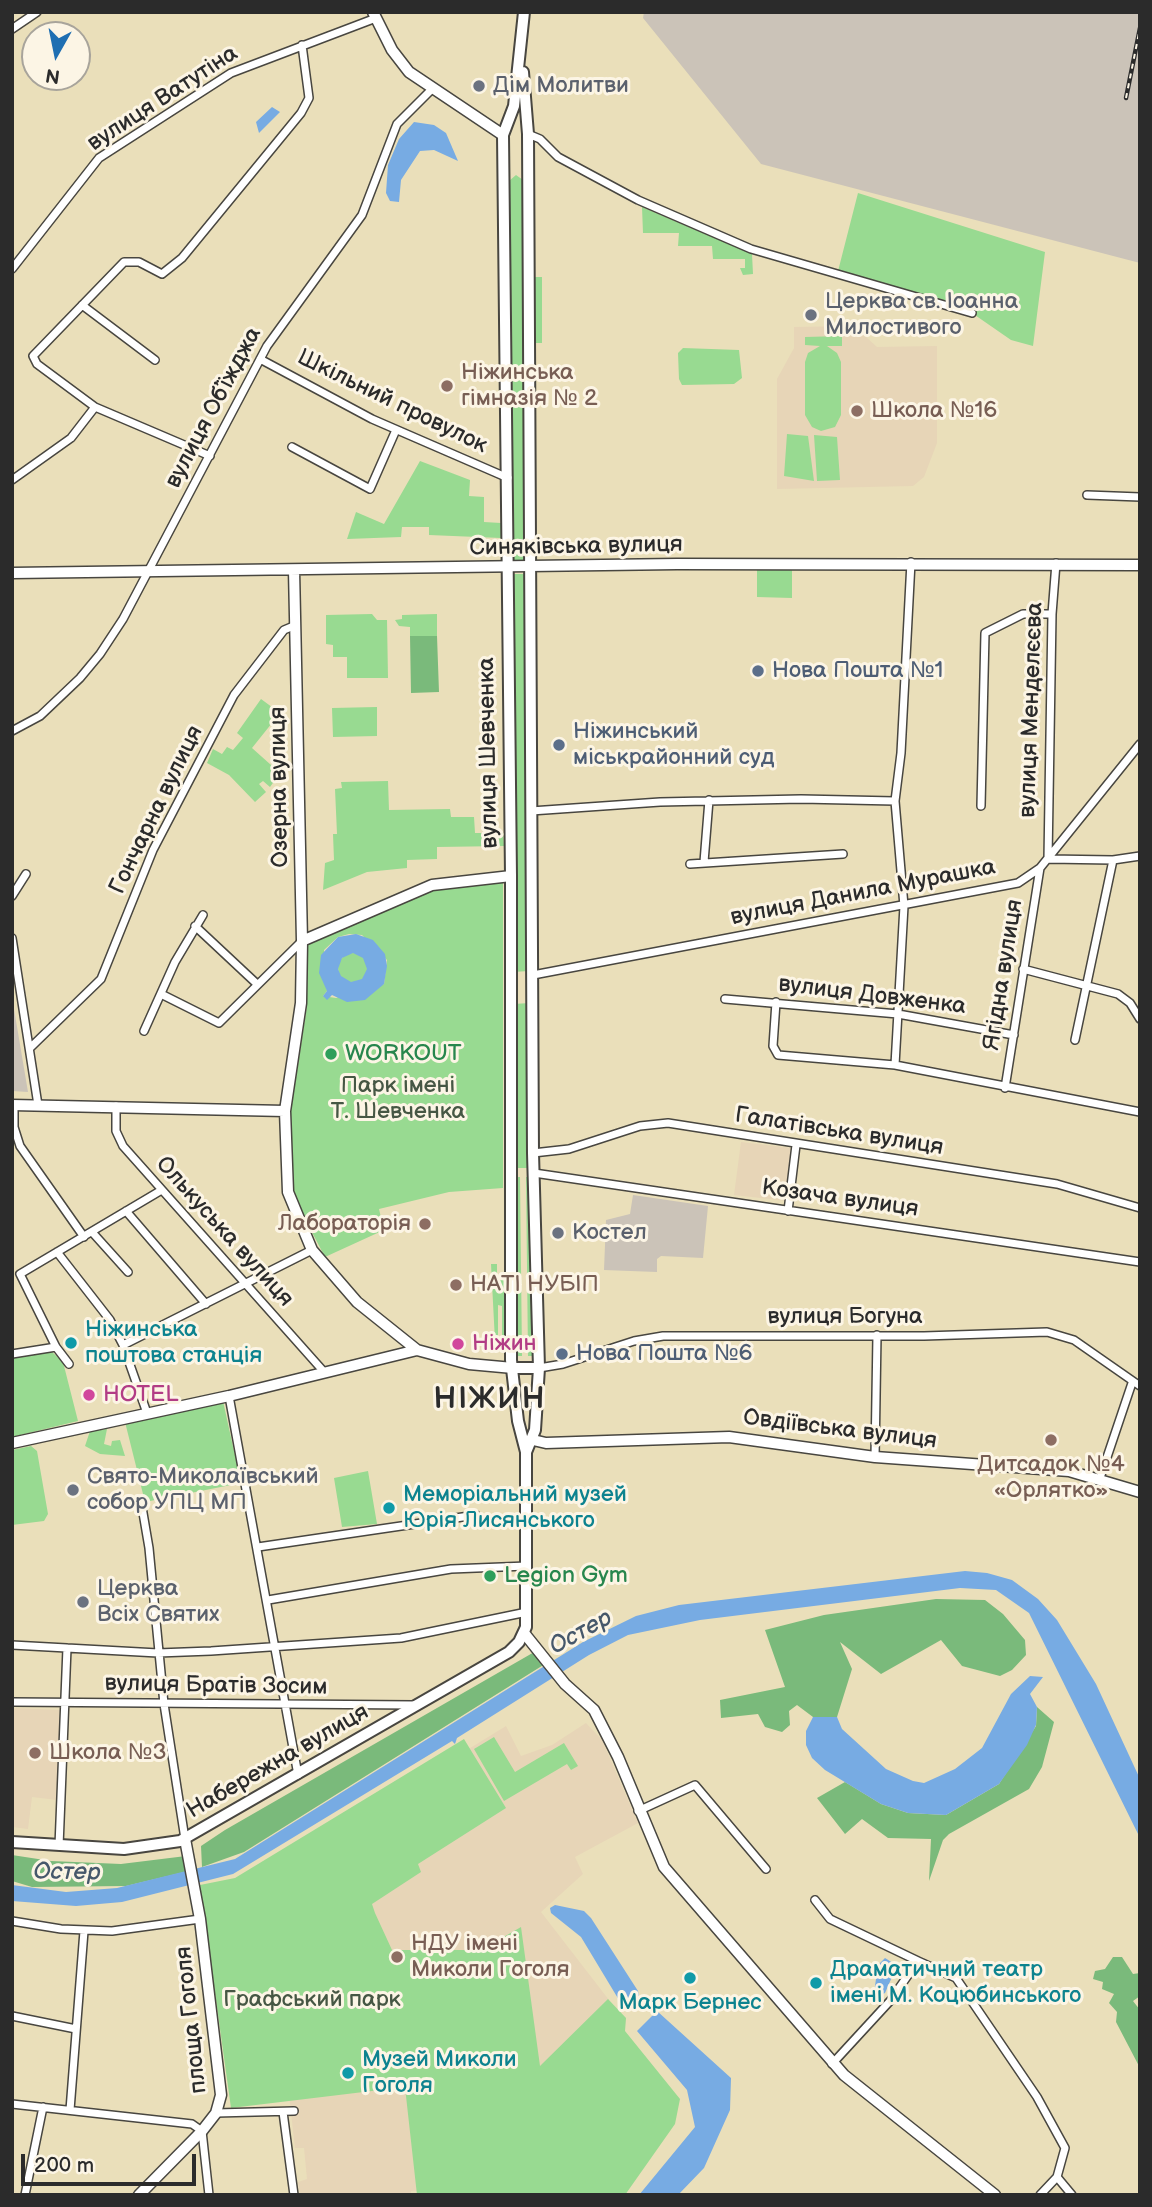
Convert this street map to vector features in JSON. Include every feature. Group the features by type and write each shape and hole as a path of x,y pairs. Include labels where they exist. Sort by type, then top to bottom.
{"main road":[{"name":"вулиця Шевченка","path":"524,12 514,106 505,131 513,1368 527,1440"},
{"name":"вулиця Шевченка","path":"521,56 526,135 533,1153 539,1367 527,1440"},
{"path":"516,121 526,135 514,146 505,131 516,121"},
{"path":"510,975 533,975"},
{"path":"511,1172 534,1173"},
{"path":"513,1368 539,1367"},
{"path":"527,1440 528,1616"},
{"name":"Набережна вулиця","path":"12,1842 58,1847 141,1848 185,1839 509,1652 524,1633 528,1616"}],"street":[{"path":"12,29 37,12"},
{"path":"374,15 398,60 431,89 505,131"},
{"name":"вулиця Ватутіна","path":"12,269 99,158 231,73 374,15"},
{"path":"210,456 95,407 34,360 33,356 57,328 124,262 139,262 162,274 172,268 195,243 301,113 309,98 302,45"},
{"name":"вулиця Обʼїжджа","path":"12,731 40,716 80,678 123,619 260,359 357,224 397,124 431,89"},
{"path":"526,135 543,142 558,157 638,200 751,249 972,313"},
{"path":"82,305 155,360"},
{"name":"Шкільний провулок","path":"260,359 396,430 508,478"},
{"path":"12,480 71,438 95,407"},
{"path":"292,447 370,489 396,430"},
{"path":"1087,495 1140,497"},
{"path":"895,1065 904,905 895,801 904,704 911,562"},
{"name":"Синяківська вулиця","path":"12,573 911,562 1140,565"},
{"name":"вулиця Менделєєва","path":"1048,859 1052,614 1056,563"},
{"name":"Озерна вулиця","path":"295,570 302,941 301,1003 285,1111 288,1192 312,1250 357,1302 417,1350"},
{"path":"981,806 985,633 1023,614 1052,614"},
{"name":"Гончарна вулиця","path":"32,1046 106,971 153,850 234,695 284,630 296,625"},
{"name":"вулиця Данила Мурашка","path":"533,975 1018,883 1041,868 1140,744"},
{"path":"531,811 709,800 895,801"},
{"path":"704,862 709,800"},
{"path":"690,864 843,855"},
{"path":"1048,859 1113,860 1140,856"},
{"path":"1075,1040 1113,860"},
{"name":"Ягідна вулиця","path":"1005,1088 1041,868"},
{"path":"12,897 26,874"},
{"path":"161,994 219,1023 302,941 432,885 511,876"},
{"path":"144,1031 202,915"},
{"path":"195,926 257,984"},
{"path":"12,938 32,1046 38,1105"},
{"path":"1023,969 1118,993 1130,1003 1140,1018"},
{"name":"вулиця Довженка","path":"725,999 898,1014 1014,1035"},
{"path":"776,1002 773,1046 778,1055 895,1065 1140,1112"},
{"path":"84,1237 20,1146 14,1127 13,1105 285,1111"},
{"name":"Олькуська вулиця","path":"116,1106 119,1140 160,1191 325,1373"},
{"name":"Галатівська вулиця","path":"533,1153 569,1149 633,1128 661,1123 1058,1184 1140,1208"},
{"path":"788,1211 796,1145"},
{"name":"Козача вулиця","path":"534,1173 1140,1262"},
{"path":"69,1364 56,1347 20,1274 160,1191"},
{"path":"126,1211 206,1304"},
{"path":"92,1232 128,1272"},
{"path":"123,1345 312,1250"},
{"path":"58,1252 104,1311 123,1345 147,1413"},
{"name":"вулиця Богуна","path":"539,1367 563,1364 634,1341 663,1336 1047,1332 1074,1340 1136,1384"},
{"path":"875,1457 877,1335"},
{"path":"12,1354 56,1347"},
{"path":"12,1443 229,1396 417,1350 469,1364 513,1368"},
{"path":"1100,1478 1136,1384"},
{"path":"229,1396 298,1775"},
{"name":"Овдіївська вулиця","path":"527,1440 546,1443 715,1436 875,1457 1053,1469 1100,1478 1140,1492"},
{"path":"142,1507 149,1548 164,1704 185,1839"},
{"path":"258,1547 476,1515"},
{"path":"268,1600 451,1569 528,1566"},
{"path":"12,1645 158,1653 276,1647 401,1638 528,1616"},
{"path":"524,1633 565,1684 594,1710 618,1757 638,1811 664,1867 832,2064 995,2195"},
{"path":"58,1847 67,1648"},
{"name":"вулиця Братів Зосим","path":"12,1702 418,1705"},
{"path":"638,1811 695,1785 766,1869"},
{"name":"площа Гоголя","path":"185,1839 200,1919 221,2087 216,2113"},
{"path":"815,1900 830,1919 945,1971 961,1984 1037,2097 1065,2147 1057,2177 1040,2195"},
{"path":"12,1921 84,1931 143,1928 200,1919"},
{"path":"69,2110 84,1931"},
{"path":"832,2064 890,2001 918,1961"},
{"path":"12,2016 76,2028"},
{"path":"12,2104 192,2124 202,2131 209,2195"},
{"path":"25,2195 43,2107"},
{"path":"139,2195 202,2131 216,2113 294,2111"},
{"path":"283,2112 294,2195"},
{"path":"1057,2177 1072,2195"}],"shaded area":[{"path":"644,12 1140,12 1140,263 761,164 643,18"},
{"name":"Школа №16","path":"854,326 877,347 937,346 937,443 924,477 913,486 777,489 777,379 794,348 794,327"},
{"path":"12,997 28,1092 12,1091"},
{"path":"741,1142 791,1148 787,1201 734,1195"},
{"path":"633,1195 708,1206 703,1258 661,1256 657,1259 657,1272 604,1270 606,1220 630,1214"},
{"name":"Школа №3","path":"12,1708 60,1710 57,1800 32,1797 28,1829 12,1827"},
{"name":"НДУ імені Миколи Гоголя","path":"586,1723 602,1740 638,1823 575,1857 583,1874 541,1912 626,2022 589,2097 435,2189 411,2191 411,2195 300,2195 298,2182 307,2179 304,2148 295,2148 279,2006 467,1750 506,1726 521,1756 552,1745"}],"green space":[{"path":"516,175 523,180 525,563 510,563 509,181"},
{"path":"858,193 1045,252 1033,346 1011,340 972,313 837,275"},
{"path":"642,207 752,254 753,274 743,275 740,268 745,268 745,259 713,259 712,246 678,246 679,233 643,233"},
{"path":"535,277 542,277 542,343 535,343"},
{"path":"842,336 842,346 827,346 837,353 841,362 841,415 835,427 821,431 812,427 805,415 805,362 808,353 820,346 805,345 805,337"},
{"path":"683,348 739,350 742,378 734,384 682,385 679,379 678,353"},
{"path":"787,434 808,436 814,481 784,476"},
{"path":"814,435 837,437 840,480 817,481"},
{"path":"420,461 470,480 469,496 484,497 484,522 501,523 501,538 429,535 429,527 402,527 401,537 347,539 356,512 384,524"},
{"path":"757,566 792,566 792,598 757,597"},
{"path":"510,574 526,574 529,971 513,972"},
{"path":"372,614 377,620 387,620 388,678 347,678 347,657 333,657 333,645 326,644 326,615"},
{"path":"437,614 437,636 410,636 410,627 399,626 395,620 402,619 402,615"},
{"path":"410,636 437,636 439,692 411,693"},
{"path":"261,699 280,713 252,748 280,773 270,787 263,781 259,784 266,792 255,802 229,775 207,763 213,749 222,754 227,747 233,750 243,738 237,733"},
{"path":"377,707 377,736 333,737 332,708"},
{"path":"388,781 389,810 450,809 451,817 474,817 475,833 503,833 504,846 437,847 437,859 407,860 407,868 367,872 323,890 325,863 334,860 333,834 337,834 335,789 342,788 341,782"},
{"name":"Парк імені Т. Шевченка","path":"503,881 503,1188 449,1192 379,1209 384,1230 325,1257 296,1202 291,1181 289,1123 307,1006 307,942 430,891 456,884","holes":["362,935 387,960 384,984 336,998 323,996 327,991 324,950 338,937"]},
{"path":"353,953 363,958 368,968 363,978 353,983 343,978 338,968 343,958"},
{"path":"530,1003 531,1168 514,1168 513,1004"},
{"path":"514,1177 520,1177 522,1356 515,1356"},
{"path":"526,1177 532,1177 534,1356 528,1356"},
{"path":"491,1264 497,1264 497,1279 503,1279 506,1287 506,1341 502,1341 502,1306 498,1305 498,1341 495,1341"},
{"path":"52,1352 63,1362 78,1421 12,1437 12,1357"},
{"path":"223,1401 241,1483 145,1502 125,1422"},
{"path":"107,1429 104,1444 111,1446 112,1441 120,1440 125,1456 100,1454 85,1446 90,1431"},
{"path":"31,1446 37,1451 48,1514 44,1521 12,1525 12,1450"},
{"path":"368,1471 377,1524 342,1527 334,1478"},
{"path":"936,1599 985,1600 1003,1614 1025,1640 1026,1655 1012,1670 1000,1676 962,1666 941,1640 881,1674 840,1642 852,1669 837,1717 813,1717 797,1705 789,1711 790,1725 782,1732 765,1727 758,1714 721,1718 720,1700 785,1687 765,1630 824,1615"},
{"path":"536,1651 545,1664 244,1852 202,1867 201,1846 225,1830"},
{"path":"1037,1707 1054,1722 1042,1767 1029,1789 949,1834 943,1840 929,1881 931,1839 888,1838 862,1819 845,1834 817,1798 845,1782 881,1804 908,1813 946,1815 999,1784 1036,1726"},
{"path":"494,1737 515,1772 564,1743 578,1766 571,1770 567,1764 504,1801 474,1749"},
{"name":"Графський парк","path":"464,1739 506,1808 418,1864 421,1872 372,1904 375,1913 392,1950 481,1950 521,1927 540,2066 608,1999 626,2018 625,2031 680,2099 675,2124 625,2195 417,2195 405,2087 231,2108 200,1885 235,1878"},
{"path":"12,1855 51,1861 121,1864 186,1856 189,1871 126,1886 32,1887 12,1881"},
{"path":"1113,1957 1122,1957 1133,1974 1140,1973 1140,1996 1133,2001 1140,2010 1140,2068 1116,2022 1117,2012 1109,2003 1114,1994 1102,1989 1103,1982 1093,1979 1095,1971 1105,1969"}],"water":[{"path":"272,107 280,112 259,133 256,122"},
{"path":"414,122 434,125 446,133 458,161 434,150 420,151 401,180 399,202 390,201 386,193 388,165 399,139"},
{"path":"356,934 373,940 385,954 387,966 384,984 365,1000 347,1002 332,995 327,1000 323,996 327,991 319,973 321,955 338,937","holes":["353,953 363,958 367,969 362,979 351,982 341,976 338,969 342,958"]},
{"name":"Остер","path":"965,1571 987,1573 1012,1580 1038,1599 1057,1620 1096,1684 1140,1779 1140,1838 1029,1613 996,1590 960,1588 700,1620 628,1635 589,1655 457,1738 455,1744 452,1741 233,1874 122,1902 76,1906 12,1901 12,1885 66,1892 117,1888 235,1859 583,1642 636,1616 679,1605"},
{"path":"1030,1676 1043,1677 1030,1694 1037,1707 1036,1725 1027,1745 999,1784 946,1815 908,1813 881,1804 825,1770 812,1758 806,1745 806,1731 813,1717 837,1717 842,1729 886,1769 924,1783 955,1769 982,1748 1011,1694"},
{"path":"555,1905 584,1911 591,1918 638,1991 639,1996 633,2002 622,2005 581,1937 551,1913 550,1908"},
{"path":"885,1958 893,1963 892,1977 885,1993 879,1996 874,1993 878,1965"},
{"path":"657,2011 731,2078 730,2110 704,2168 678,2195 639,2195 695,2127 687,2090 637,2031"}],"railway":[{"path":"1126,98 1140,28"}],"place":[{"name":"Дім Молитви","path":"479,86"},
{"name":"Церква св. Іоанна Милостивого","path":"811,315"},
{"name":"Ніжинська гімназія № 2","path":"447,386"},
{"name":"Школа №16","path":"857,411"},
{"name":"Нова Пошта №1","path":"758,671"},
{"name":"Ніжинський міськрайонний суд","path":"559,745"},
{"name":"WORKOUT","path":"331,1054"},
{"name":"Лабораторія","path":"425,1224"},
{"name":"Костел","path":"558,1233"},
{"name":"НАТІ НУБІП","path":"456,1285"},
{"name":"Ніжинська поштова станція","path":"71,1343"},
{"name":"Ніжин","path":"458,1344"},
{"name":"Нова Пошта №6","path":"562,1354"},
{"name":"HOTEL","path":"89,1395"},
{"name":"Дитсадок №4 «Орлятко»","path":"1051,1440"},
{"name":"Свято-Миколаївський собор УПЦ МП","path":"73,1490"},
{"name":"Меморіальний музей Юрія Лисянського","path":"389,1508"},
{"name":"Legion Gym","path":"490,1576"},
{"name":"Церква Всіх Святих","path":"83,1602"},
{"name":"Школа №3","path":"35,1753"},
{"name":"НДУ імені Миколи Гоголя","path":"397,1957"},
{"name":"Марк Бернес","path":"690,1978"},
{"name":"Драматичний театр імені М. Коцюбинського","path":"816,1983"},
{"name":"Музей Миколи Гоголя","path":"348,2073"}],"district":[{"name":"НІЖИН","path":"490,1400"}]}
